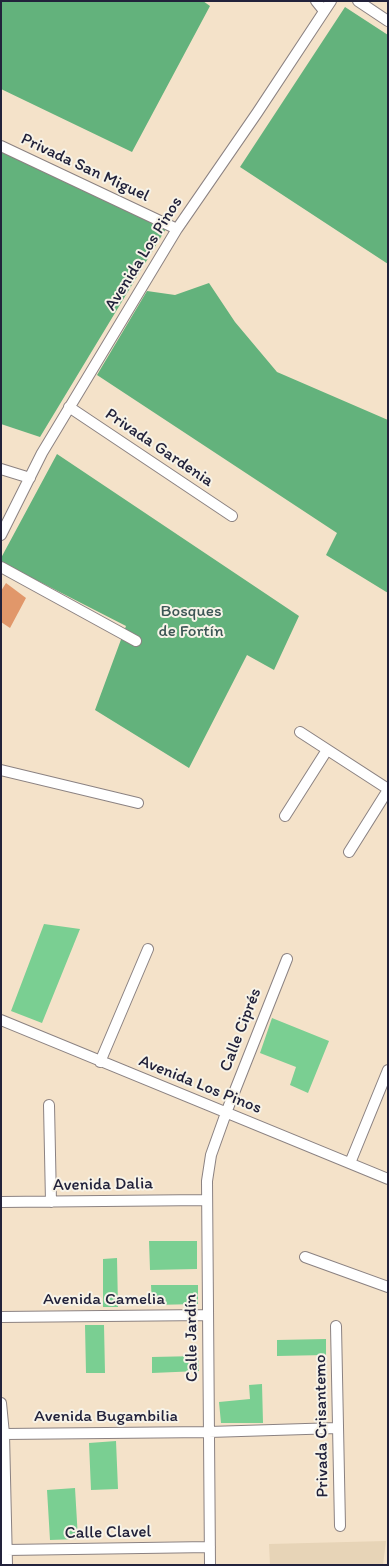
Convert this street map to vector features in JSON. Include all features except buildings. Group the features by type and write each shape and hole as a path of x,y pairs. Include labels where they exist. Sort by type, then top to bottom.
{"street":[{"path":"316,1 324,11"},
{"name":"Avenida Los Pinos","path":"1,535 42,453 68,407 177,229 257,113 331,1"},
{"path":"358,1 388,21"},
{"name":"Privada San Miguel","path":"1,146 177,229"},
{"name":"Privada Gardenia","path":"68,407 232,516"},
{"path":"1,469 30,478"},
{"path":"1,567 136,640"},
{"path":"300,732 388,790 349,852"},
{"path":"285,816 327,750"},
{"path":"1,770 138,803"},
{"path":"100,1062 148,949"},
{"name":"Calle Ciprés","path":"226,1113 287,959"},
{"name":"Avenida Los Pinos","path":"1,1020 100,1062 388,1179"},
{"path":"350,1163 388,1070"},
{"path":"49,1104 51,1202"},
{"name":"Calle Jardín","path":"210,1565 206,1200 209,1166 226,1113"},
{"name":"Avenida Dalia","path":"1,1202 206,1200"},
{"path":"305,1257 388,1287"},
{"name":"Avenida Camelia","path":"1,1317 207,1315"},
{"name":"Privada Crisantemo","path":"336,1326 340,1526"},
{"path":"1,1403 4,1434 7,1565"},
{"name":"Avenida Bugambilia","path":"4,1434 209,1432 338,1428"},
{"name":"Calle Clavel","path":"6,1550 210,1547"}],"shaded area":[{"path":"386,1541 383,1565 270,1565 269,1544"}],"green space":[{"path":"1,1 203,1 210,6 132,152 1,89"},
{"path":"345,7 388,35 388,264 240,167"},
{"path":"1,150 167,227 40,437 1,424"},
{"path":"209,283 235,322 277,372 388,420 388,593 326,555 337,533 97,375 147,291 175,295"},
{"name":"Bosques de Fortín","path":"57,454 299,616 274,670 247,655 189,768 95,710 126,626 1,562 1,558"},
{"path":"44,924 80,929 42,1023 11,1011"},
{"path":"272,1018 329,1041 308,1093 290,1085 296,1067 260,1053"},
{"path":"149,1241 197,1241 197,1269 150,1270"},
{"path":"117,1258 118,1307 103,1307 103,1259"},
{"path":"151,1285 198,1285 198,1304 152,1305"},
{"path":"85,1325 104,1325 105,1373 86,1373"},
{"path":"326,1339 326,1355 277,1356 277,1340"},
{"path":"198,1356 199,1371 152,1373 152,1357"},
{"path":"262,1384 263,1423 221,1423 219,1402 250,1399 249,1385"},
{"path":"116,1441 118,1489 91,1490 89,1443"},
{"path":"75,1488 78,1539 50,1540 47,1490"}]}
